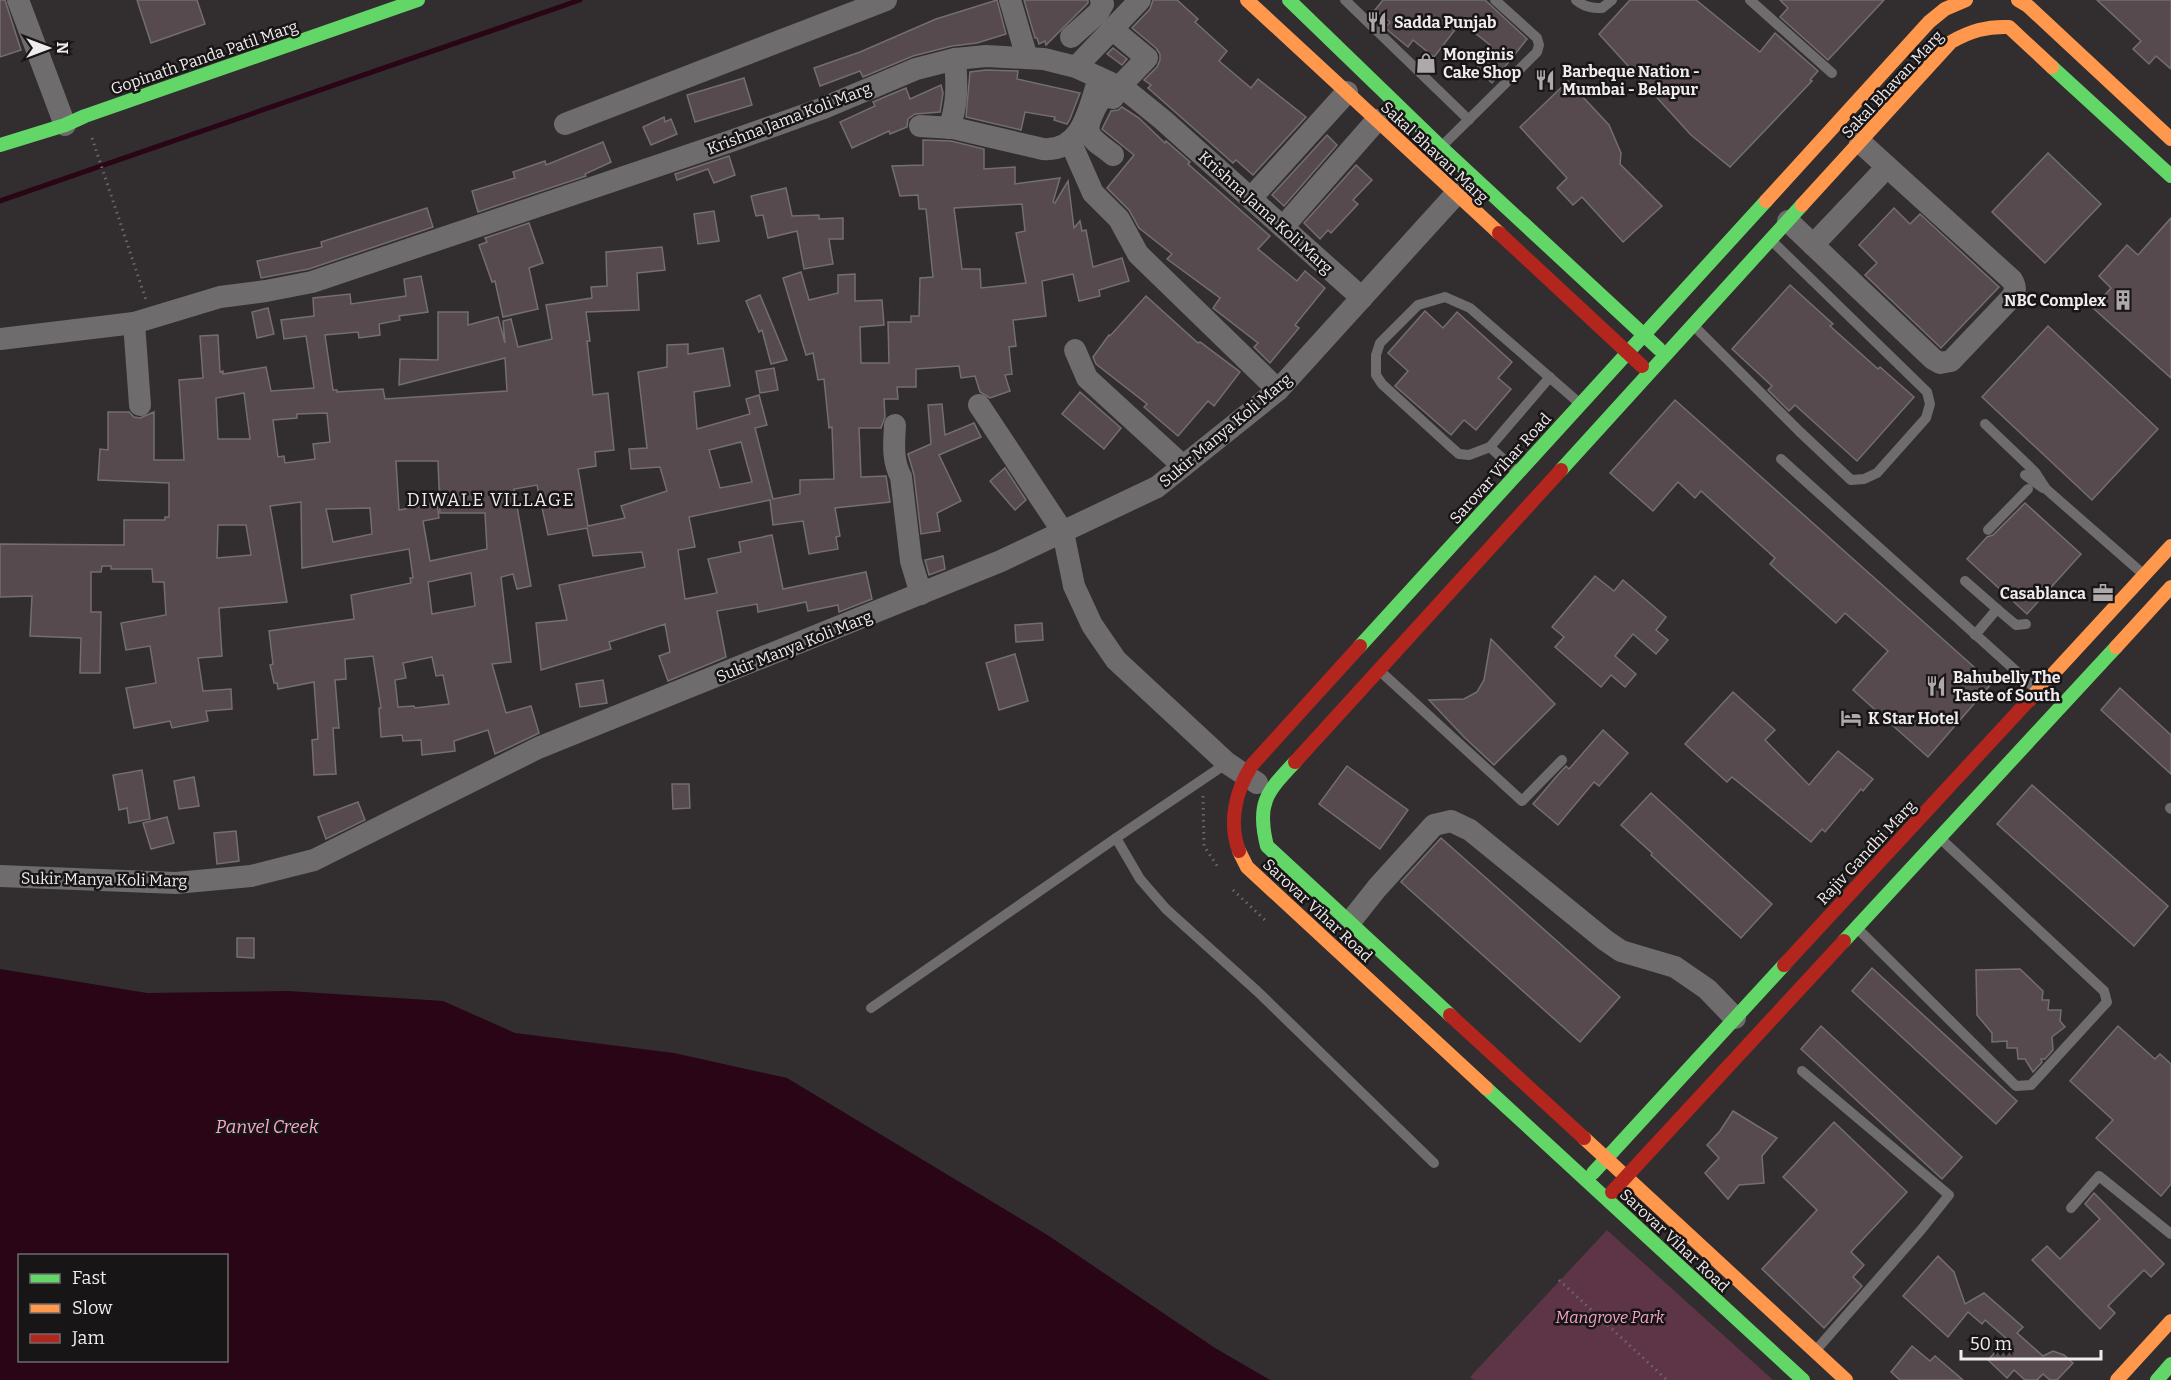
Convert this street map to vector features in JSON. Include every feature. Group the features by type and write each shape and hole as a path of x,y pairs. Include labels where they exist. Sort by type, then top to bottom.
{"street":[{"path":"18,0 65,125"},
{"name":"Gopinath Panda Patil Marg","path":"0,145 65,125 418,0"},
{"path":"565,124 886,0"},
{"path":"1010,0 1031,49"},
{"path":"920,126 950,128 1043,149 1056,149 1070,141 1081,131 1109,82 1147,58 1106,36 1074,34 1098,13 1103,4 1101,0"},
{"path":"1076,67 1140,0"},
{"name":"Sakal Bhavan Marg","path":"1247,0 1628,353 1650,372 1951,42 1964,14 1936,10 1922,31 1628,353"},
{"name":"Sakal Bhavan Marg","path":"1289,0 1441,147 1666,355"},
{"path":"1964,14 1979,0"},
{"path":"2018,0 2028,6 2168,131"},
{"path":"1964,14 2009,27 2171,176"},
{"name":"Krishna Jama Koli Marg","path":"143,321 220,297 312,282 720,145 820,109 916,69 955,59 1031,49 1109,82 1163,120 1362,298"},
{"path":"950,128 956,110 955,59"},
{"path":"1109,82 1113,98 1104,96 1099,100 1087,127 1092,138 1113,155"},
{"path":"1254,201 1349,95"},
{"path":"1283,226 1377,120"},
{"path":"1070,141 1094,193 1119,219 1138,254 1278,390"},
{"path":"1788,221 1933,359 1940,363 1951,361 2004,306 2015,292 2012,280 1860,142"},
{"path":"1813,245 1887,167"},
{"name":"Sukir Manya Koli Marg","path":"0,876 176,883 251,876 314,860 538,748 921,594 1063,532 1157,487 1278,390 1473,176"},
{"path":"0,339 143,321 140,405"},
{"path":"1075,350 1087,378 1183,466"},
{"name":"Sarovar Vihar Road","path":"1628,353 1518,473 1236,769 1235,838 1247,867 1803,1380"},
{"path":"979,405 1063,532 1074,586 1092,625 1116,660 1236,769 1269,790 1650,372"},
{"path":"896,425 893,446 896,467 901,477 911,561 921,594"},
{"name":"Rajiv Gandhi Marg","path":"1586,1180 1736,1018 2048,700 2159,579 2171,546"},
{"name":"Rajiv Gandhi Marg","path":"1606,1199 1940,838 2048,700 2159,579"},
{"name":"Sarovar Vihar Road","path":"1269,790 1263,806 1263,832 1267,846 1846,1380"},
{"path":"1350,922 1377,888 1434,825 1450,821 1470,830 1621,951 1675,966 1707,989 1736,1018"},
{"path":"2117,1380 2171,1322"},
{"path":"2157,1380 2171,1365"}],"lane":[{"path":"1345,0 1469,120"},
{"path":"1441,147 1537,52 1538,38 1495,0"},
{"path":"1576,0 1582,5 1602,8 1611,0"},
{"path":"1750,0 1832,73"},
{"path":"1693,325 1851,480 1864,479 1877,473 1926,418 1930,404 1927,392 1771,239"},
{"path":"1550,377 1490,447 1469,455 1460,454 1382,384 1376,375 1376,355 1380,343 1418,305 1445,297 1470,308 1550,377 1581,404"},
{"path":"1985,424 2036,472 2046,489"},
{"path":"1490,447 1518,473"},
{"path":"1781,459 2048,700"},
{"path":"2025,475 2046,489 2159,579"},
{"path":"1988,530 2024,487 2046,489"},
{"path":"1965,581 2016,625 2026,624"},
{"path":"1975,634 1997,609"},
{"path":"1379,669 1522,801 1562,760"},
{"path":"871,1008 1116,838 1236,769"},
{"path":"1116,838 1140,879 1166,909 1257,991 1434,1163"},
{"path":"1856,928 2016,1086 2031,1085 2107,1002 2104,991 1940,838"},
{"path":"1802,1071 1948,1195 1921,1230 1815,1351"},
{"path":"2071,1208 2099,1176 2171,1234"}],"path":[{"path":"92,139 111,196 143,321"},
{"path":"1559,1280 1667,1380"}],"green space":[{"name":"Mangrove Park","path":"1607,1230 1773,1380 1474,1380 1470,1377"}],"water":[{"name":"Panvel Creek","path":"0,969 147,993 288,991 443,1001 515,1033 674,1053 787,1078 1049,1236 1215,1348 1270,1380 0,1380"}],"building":[{"path":"0,0 5,0 21,50 0,57"},
{"path":"137,0 197,0 205,24 151,43"},
{"path":"997,0 1006,34 977,43 952,46 913,56 863,77 860,71 820,86 814,68 860,52 936,19"},
{"path":"1024,0 1088,0 1088,3 1046,45 1045,41 1039,44 1035,38"},
{"path":"1153,0 1177,0 1198,19 1195,22 1227,51 1219,61 1251,88 1258,79 1306,117 1253,175 1236,160 1233,163 1148,88 1151,85 1144,80 1157,67 1160,54 1132,28 1150,9"},
{"path":"1383,0 1485,0 1527,39 1492,83 1476,69 1486,56 1483,54 1490,45 1461,22 1434,57 1413,40 1408,47 1385,28 1390,22 1375,10"},
{"path":"1630,0 1696,0 1760,52 1775,33 1818,71 1810,80 1812,81 1730,167 1691,135 1599,34"},
{"path":"1780,0 1884,0 1828,60 1780,17 1788,8"},
{"path":"2097,0 2171,0 2171,69 2156,56 2149,64 2133,49 2141,41"},
{"path":"1113,48 1127,59 1122,65 1107,54"},
{"path":"1018,71 1017,79 1080,93 1067,124 1054,120 1055,117 1025,112 1021,130 966,117 970,72"},
{"path":"744,78 752,105 695,122 687,95"},
{"path":"1568,81 1609,125 1621,153 1620,164 1662,206 1623,242 1582,197 1573,205 1557,188 1567,178 1520,127"},
{"path":"941,85 943,93 940,112 915,114 908,119 907,127 890,134 889,131 852,148 840,122 875,106 873,102 906,88 910,99"},
{"path":"1122,107 1139,118 1165,143 1166,141 1190,162 1188,164 1270,236 1258,249 1297,281 1305,271 1325,288 1295,325 1299,328 1270,363 1254,347 1258,343 1213,308 1220,298 1167,259 1172,254 1139,228 1129,210 1107,188 1134,155 1102,129 1111,111"},
{"path":"664,117 665,122 671,119 677,134 651,145 643,127"},
{"path":"1327,135 1337,145 1284,206 1272,195"},
{"path":"923,140 951,141 984,149 984,169 1015,167 1015,184 1060,178 1053,202 1055,203 1068,181 1074,228 1080,221 1082,231 1086,230 1093,267 1122,258 1129,281 1099,290 1100,296 1079,301 1073,274 1042,281 1046,316 1013,320 1016,346 1009,347 1012,374 1005,375 1010,391 990,398 980,392 975,376 961,378 959,366 916,369 916,387 897,387 898,399 884,399 885,417 881,428 859,428 861,477 886,476 890,502 835,508 840,536 836,537 838,549 809,554 803,521 773,525 770,500 689,517 695,547 678,550 685,599 717,593 708,559 741,552 739,542 772,535 783,589 866,572 872,599 839,612 838,605 808,611 806,602 758,612 757,604 717,611 726,657 668,681 659,656 670,652 665,624 609,642 611,649 541,670 536,623 567,620 559,585 645,567 642,552 593,556 587,528 548,535 537,485 514,489 531,586 517,589 513,574 501,577 511,662 492,664 506,713 531,706 539,733 495,754 488,730 454,741 455,751 422,755 421,740 403,741 402,735 381,737 379,708 381,708 373,656 345,659 346,679 335,680 339,728 333,728 336,774 314,775 312,740 318,739 314,682 278,689 277,683 274,683 270,665 273,664 269,631 354,619 351,595 411,583 410,578 413,578 409,549 302,568 301,502 270,506 287,602 219,608 222,656 198,658 203,691 231,689 232,709 206,711 208,721 172,728 170,721 134,728 126,688 156,683 150,646 126,650 121,623 166,615 164,582 153,582 152,569 111,569 111,566 102,566 101,572 91,572 91,612 101,612 100,673 80,673 81,638 30,636 32,596 0,597 0,544 124,545 124,520 165,520 165,517 169,517 169,483 98,480 100,449 108,450 108,412 129,412 134,417 140,418 154,412 154,460 184,460 179,380 203,378 200,336 218,335 220,372 223,371 223,374 266,367 271,391 314,388 306,336 284,339 281,320 314,316 313,298 350,294 351,304 406,296 404,279 421,276 428,312 399,316 400,320 379,324 380,335 359,338 358,332 325,335 333,390 337,392 383,389 385,399 507,391 505,358 399,385 400,359 438,360 438,312 468,312 468,325 498,317 505,343 503,321 511,319 518,347 552,339 546,305 592,298 591,287 607,286 606,252 662,247 665,270 637,273 639,310 586,312 593,395 608,393 614,450 595,452 596,466 578,469 588,526 625,518 621,506 667,491 660,467 631,469 629,449 647,448 638,372 667,367 667,345 688,344 688,354 723,348 730,386 694,392 697,429 750,414 746,399 759,395 767,425 755,428 773,499 800,494 800,480 834,479 832,427 829,428 824,379 818,380 813,353 806,355 783,278 801,272 809,300 838,293 838,275 855,274 855,301 882,300 884,325 860,327 861,363 889,363 888,322 911,322 911,316 919,316 920,278 933,277 926,209 919,209 918,195 900,196 892,166 923,165","holes":["1022,204 1025,231 1016,233 1026,283 981,288 980,269 962,269 954,208","244,393 250,439 218,439 216,398","327,413 330,442 313,444 315,459 285,463 284,456 278,457 273,420 297,418 297,414","741,442 752,482 720,488 709,450","396,461 438,461 440,513 485,513 487,549 430,561 423,521 439,518 437,503 399,510","370,508 372,534 333,542 326,509","218,525 246,525 251,555 217,558","471,573 475,606 432,614 428,582","432,657 436,676 443,675 449,704 415,708 414,706 398,707 395,680 406,678 403,663"]},
{"path":"603,142 611,162 585,174 586,176 478,212 472,191 515,178 513,172 545,161 546,165"},
{"path":"2048,153 2101,204 2045,263 1992,212"},
{"path":"729,156 735,175 714,183 708,169 677,180 675,174"},
{"path":"1356,165 1372,180 1353,200 1358,204 1331,233 1328,230 1320,239 1304,223"},
{"path":"786,188 792,216 819,215 819,219 843,218 843,239 829,239 833,264 804,269 797,231 768,238 763,215 756,216 751,196"},
{"path":"427,208 433,227 309,269 261,278 257,261 322,247 321,242"},
{"path":"1894,208 1910,224 1920,214 1999,287 1941,348 1865,275 1877,263 1859,245"},
{"path":"714,211 719,241 698,244 694,214"},
{"name":"NBC Complex","path":"2171,218 2171,378 2093,308 2111,288 2099,276 2127,245 2138,255"},
{"path":"529,223 543,263 529,268 538,309 503,317 495,281 492,282 479,245 487,242 485,238"},
{"path":"1790,285 1833,324 1830,326 1878,369 1880,367 1914,397 1857,461 1795,405 1789,411 1768,390 1772,386 1732,349"},
{"path":"760,295 787,360 771,364 762,330 759,332 746,301"},
{"path":"1146,296 1198,343 1200,342 1240,372 1214,406 1208,401 1178,436 1144,407 1147,404 1096,364 1093,357 1109,335"},
{"path":"268,308 274,334 257,338 252,312"},
{"path":"1425,311 1443,328 1457,312 1512,362 1498,378 1511,389 1476,430 1464,420 1451,435 1395,386 1408,371 1388,353"},
{"path":"2048,326 2158,429 2092,500 1982,397"},
{"path":"774,368 778,390 760,393 756,371"},
{"path":"1080,392 1121,428 1104,449 1062,414"},
{"path":"1675,400 1992,683 1928,757 1853,690 1888,651 1845,613 1836,623 1770,564 1775,558 1701,491 1695,498 1678,482 1653,511 1610,473"},
{"path":"942,404 945,435 974,423 981,437 939,455 961,501 937,513 940,531 921,534 914,475 908,454 931,444 928,405"},
{"path":"1005,468 1026,500 1015,510 990,481"},
{"path":"2025,503 2081,554 2027,614 1967,559 1987,537 1993,535"},
{"path":"943,556 945,569 929,575 925,560"},
{"path":"1595,576 1614,591 1623,580 1666,617 1656,630 1668,640 1656,654 1633,634 1615,656 1636,674 1625,687 1611,675 1601,687 1555,647 1564,637 1552,627"},
{"path":"1042,623 1043,640 1016,642 1015,625"},
{"path":"1491,639 1555,704 1494,765 1429,700 1464,699 1477,692 1484,680"},
{"path":"1015,654 1028,701 999,710 986,663"},
{"path":"603,680 607,703 580,707 576,684"},
{"path":"2120,688 2171,735 2171,774 2101,710"},
{"path":"1733,692 1775,730 1765,740 1809,785 1838,751 1873,779 1863,791 1861,789 1825,832 1822,829 1811,842 1732,777 1727,782 1685,744"},
{"path":"1603,730 1628,753 1599,786 1594,782 1558,825 1533,804 1566,766 1569,769"},
{"path":"1347,766 1408,810 1380,849 1319,804"},
{"path":"142,770 150,819 129,823 127,808 119,810 113,775"},
{"path":"194,777 199,806 179,809 174,781"},
{"path":"672,784 689,784 690,808 673,809"},
{"path":"2032,785 2168,906 2134,946 1997,824"},
{"path":"1651,793 1772,904 1741,938 1621,825"},
{"path":"358,802 365,820 326,839 318,817"},
{"path":"167,817 174,843 151,849 143,823"},
{"path":"236,831 239,861 217,864 214,833"},
{"path":"1441,838 1620,997 1580,1042 1401,882"},
{"path":"237,938 254,938 254,958 237,957"},
{"path":"1872,968 2017,1101 1996,1124 1852,991"},
{"path":"2020,969 2043,991 2042,1000 2049,1000 2048,1010 2061,1010 2060,1021 2065,1027 2052,1037 2053,1050 2045,1059 2041,1059 2042,1062 2033,1072 2025,1059 2018,1059 2017,1048 2007,1048 2007,1041 1992,1042 1992,1033 1977,1015 1976,970"},
{"path":"1821,1026 1962,1157 1942,1179 1801,1049"},
{"path":"2118,1026 2155,1059 2160,1054 2171,1064 2171,1184 2161,1196 2096,1138 2113,1120 2070,1081"},
{"path":"1733,1111 1777,1138 1762,1156 1764,1183 1739,1185 1728,1199 1705,1173 1719,1158 1707,1145 1720,1131"},
{"path":"1834,1122 1907,1192 1851,1252 1864,1265 1853,1277 1862,1286 1824,1328 1762,1269 1817,1210 1783,1177"},
{"path":"2094,1193 2164,1264 2151,1277 2144,1270 2108,1306 2115,1313 2100,1329 2032,1260 2047,1246 2060,1259 2100,1219 2085,1204"},
{"path":"1938,1256 1954,1272 1965,1304 1984,1293 2023,1327 2017,1333 2043,1356 2053,1351 2064,1355 2073,1363 2057,1380 2050,1380 2043,1374 2037,1380 2025,1380 2014,1370 2007,1378 1988,1360 2007,1339 1985,1320 1982,1324 1968,1312 1948,1337 1903,1296"},
{"path":"1912,1346 1930,1361 1935,1356 1963,1380 1900,1380 1891,1372"}],"waterway":[{"path":"0,201 580,0"}],"traffic: fast":[{"path":"0,145 65,125 85,116 418,0"},
{"path":"1289,0 1441,147 1659,349"},
{"path":"2052,67 2171,176"},
{"path":"1360,646 1766,201"},
{"path":"1561,470 1802,205"},
{"path":"1844,941 2116,647"},
{"path":"1295,762 1277,782 1266,799 1263,819 1267,846 1450,1015"},
{"path":"1593,1173 1784,965"},
{"path":"1486,1088 1803,1380"},
{"path":"2157,1380 2171,1364"}],"traffic: slow":[{"path":"1247,0 1499,233"},
{"path":"1766,201 1929,22 1945,9 1966,0"},
{"path":"2018,0 2028,6 2171,139"},
{"path":"1802,205 1951,42 1979,30 2009,27 2052,67"},
{"path":"2029,700 2171,546"},
{"path":"2116,647 2171,587"},
{"path":"1239,851 1247,867 1486,1088"},
{"path":"1584,1138 1846,1380"},
{"path":"2117,1380 2171,1321"}],"traffic: jam":[{"path":"1499,233 1642,366"},
{"path":"1295,762 1561,470"},
{"path":"1239,851 1234,829 1235,807 1246,775 1252,765 1360,646"},
{"path":"1784,965 2029,700"},
{"path":"1612,1192 1844,941"},
{"path":"1450,1015 1584,1138"}],"place":[{"name":"Sadda Punjab","path":"1377,22"},
{"name":"Monginis Cake Shop","path":"1426,63"},
{"name":"Barbeque Nation - Mumbai - Belapur","path":"1545,80"},
{"name":"NBC Complex","path":"2123,300"},
{"name":"Casablanca","path":"2103,593"},
{"name":"Bahubelly The Taste of South","path":"1936,686"},
{"name":"K Star Hotel","path":"1851,718"}],"district":[{"name":"DIWALE VILLAGE","path":"491,500"}]}
